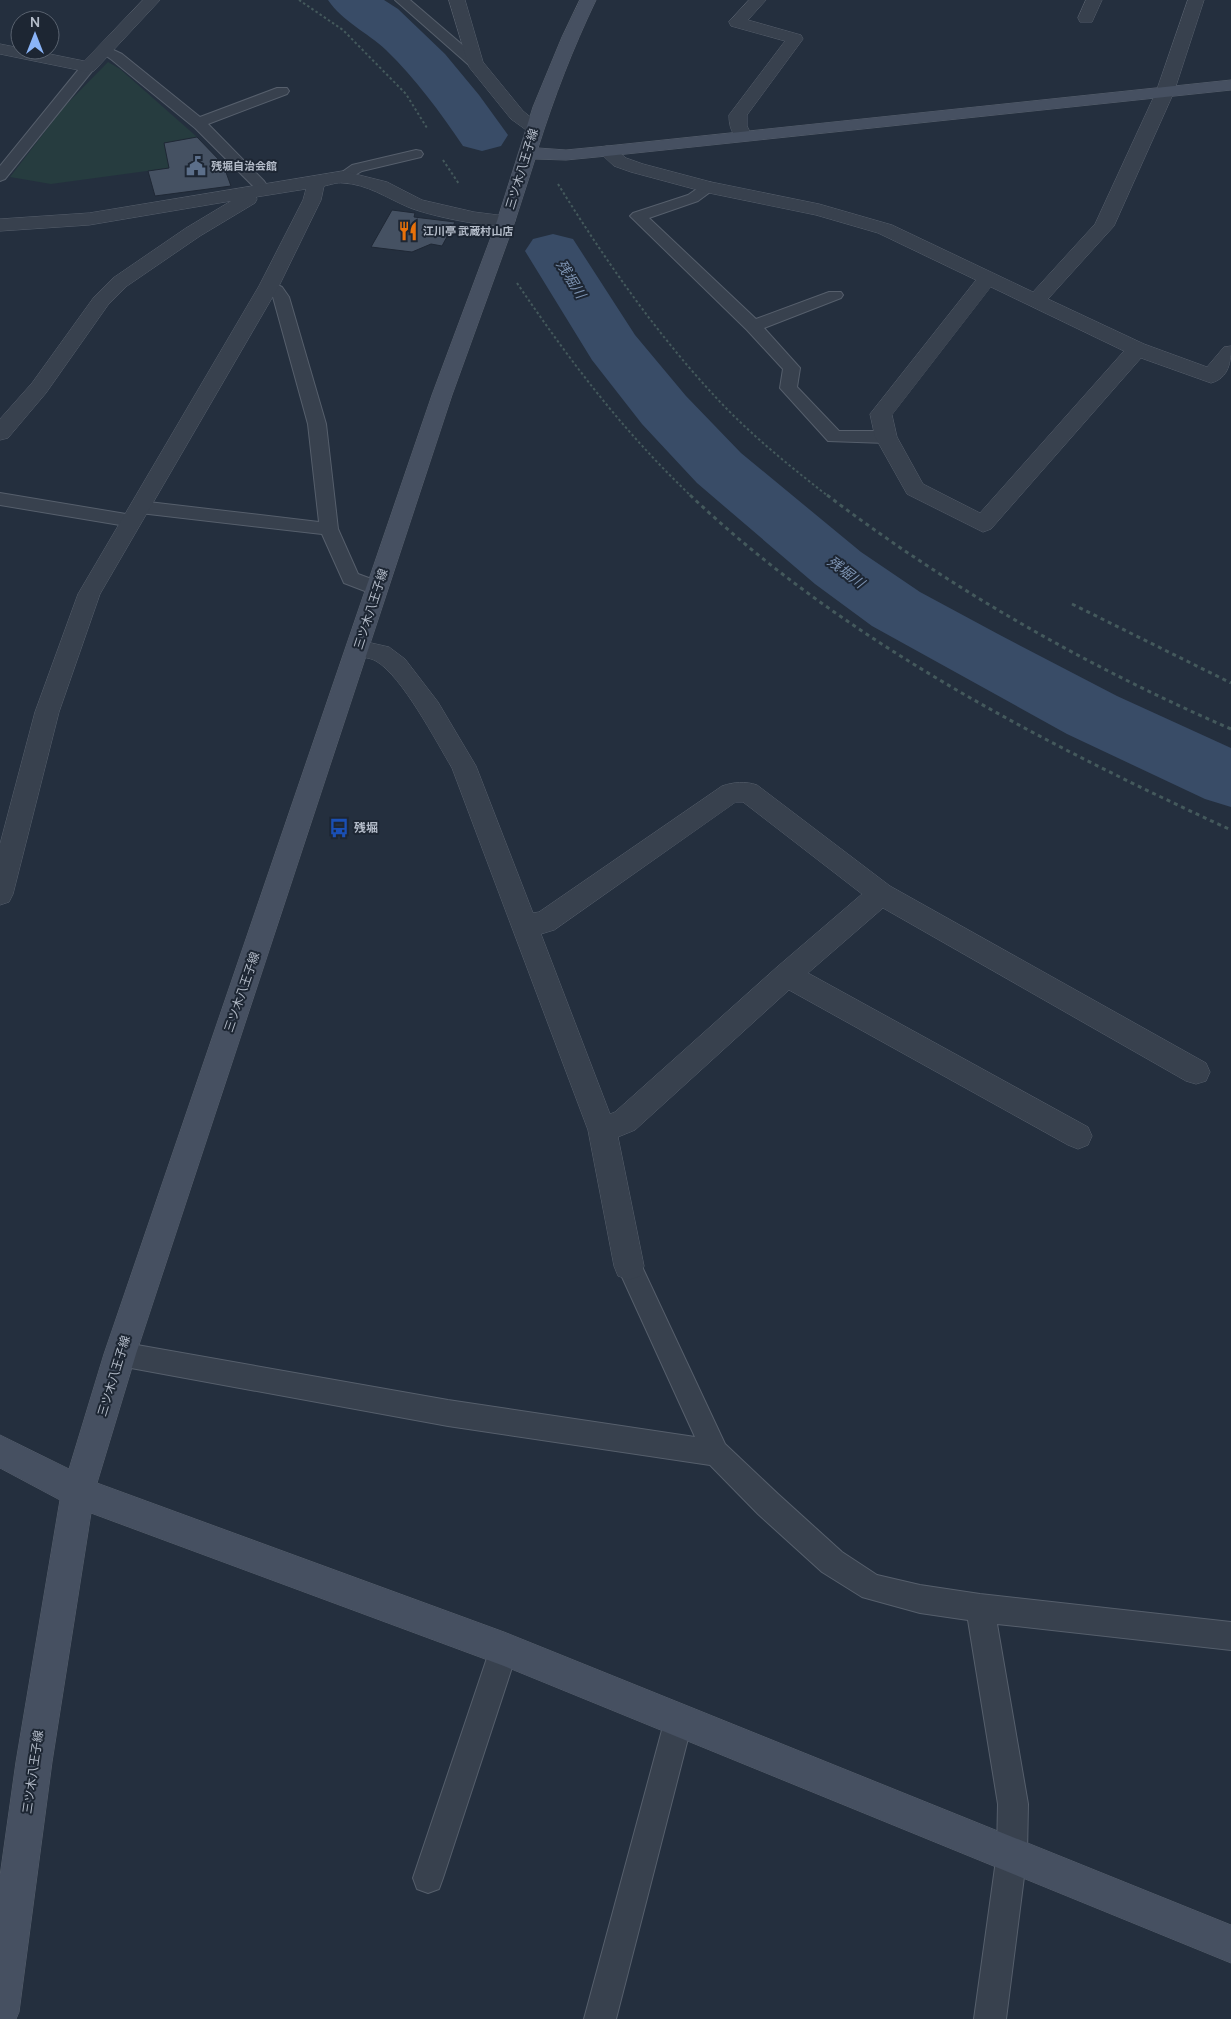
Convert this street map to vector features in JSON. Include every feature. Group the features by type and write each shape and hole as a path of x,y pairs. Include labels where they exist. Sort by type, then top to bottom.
{"main road":[{"name":"三ツ木八王子線","path":"0,2012 34,1762 78,1492 120,1354 442,395 506,221 532,141 570,37 588,0"},
{"path":"532,141 566,155 1231,85"},
{"path":"0,1451 78,1492 504,1649 1012,1853 1231,1944"}],"street":[{"path":"0,49 88,67 152,0"},
{"path":"457,0 475,63 517,115 532,141"},
{"path":"744,136 738,126 738,115 795,39 736,22 758,0"},
{"path":"1086,18 1094,0"},
{"path":"1036,301 1104,226 1165,92 1196,0"},
{"path":"607,151 620,162 637,168 709,187 819,210 885,229 1137,349 1211,376 1231,352"},
{"path":"0,225 89,219 342,177 380,186 416,204 474,218 506,221"},
{"path":"0,894 47,712 89,594 269,286 312,200 315,191 315,181"},
{"path":"1,432 39,388 101,301 120,282 193,232 244,202 257,192"},
{"path":"988,278 880,414 886,437 915,489 983,524 1137,349"},
{"path":"358,649 381,653 397,664 439,725 464,766 526,925 602,1130 629,1266"},
{"path":"526,925 545,922 731,793 748,792 881,894 1196,1072"},
{"path":"602,1130 625,1121 787,975 881,894"},
{"path":"787,975 1078,1136"}],"lane":[{"path":"402,0 475,63"},
{"path":"105,50 117,57 198,123 259,184 257,192"},
{"path":"0,176 88,67"},
{"path":"198,123 282,91"},
{"path":"342,177 357,168 416,154"},
{"path":"709,187 693,198 638,216 753,326 792,368 788,388 834,437 886,437"},
{"path":"269,286 282,297 317,424 329,529 332,540 351,578 378,588"},
{"path":"753,326 835,295"},
{"path":"0,499 136,514 329,529"},
{"path":"629,1266 716,1453 768,1504 832,1562 872,1587 920,1599 980,1608 1231,1636"},
{"path":"120,1354 448,1413 716,1453"},
{"path":"980,1608 1013,1804 1012,1853 990,2019"},
{"path":"428,1878 504,1649"},
{"path":"600,2019 678,1719"}],"path":[{"path":"300,0 343,30 406,94 430,133"},
{"path":"440,154 459,184"},
{"path":"555,180 581,222 640,307 713,395 747,428 801,474 893,544 1020,624 1126,680 1231,729"},
{"path":"514,278 557,342 612,413 680,485 757,555 840,615 928,672 1036,734 1110,773 1231,830"},
{"path":"1072,604 1231,682"}],"green space":[{"path":"108,62 120,69 197,137 164,143 169,168 51,184 10,177 64,107"}],"building":[{"name":"残堀自治会館","path":"197,137 223,164 231,186 155,196 148,171 169,168 164,143"},
{"path":"392,210 415,213 414,217 455,222 442,246 431,244 412,252 371,247"}],"waterway":[{"name":"残堀川","path":"352,0 385,23 415,51 450,92 482,135"},
{"name":"残堀川","path":"553,251 613,347 664,410 719,468 838,568 896,609 974,652 1092,715 1231,779"}],"place":[{"name":"残堀自治会館","path":"196,166"},
{"name":"江川亭 武蔵村山店","path":"408,231"},
{"name":"残堀","path":"339,828"}]}
